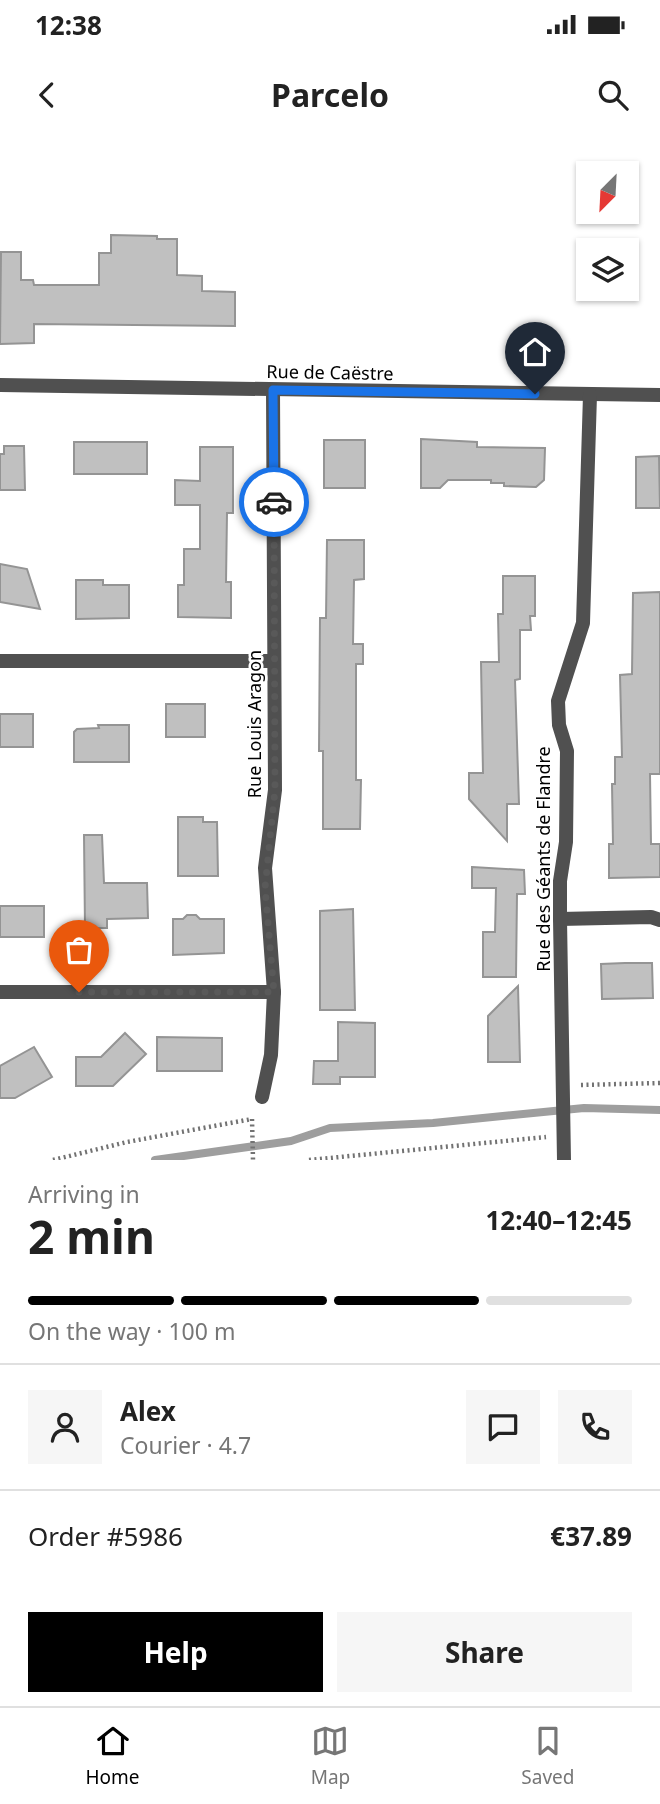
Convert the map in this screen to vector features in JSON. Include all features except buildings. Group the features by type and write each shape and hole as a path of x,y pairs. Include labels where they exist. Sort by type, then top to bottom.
{"street":[{"name":"Rue de Caëstre","path":"0,385 660,395"},
{"name":"Rue Louis Aragon","path":"262,1097 271,1055 274,992 265,888 275,790 273,390"},
{"name":"Rue des Géants de Flandre","path":"564,1160 560,881 566,842 567,751 559,726 558,701 583,623 590,395"},
{"path":"0,661 274,661"},
{"path":"560,919 651,917 660,920"},
{"path":"0,992 274,992"}],"path":[{"path":"563,1091 660,1083"},
{"path":"53,1160 127,1142 252,1122 253,1159"},
{"path":"309,1160 564,1129"}],"waterway":[{"path":"155,1160 291,1141 330,1128 433,1123 584,1108 660,1110"}],"way so far":[{"path":"79,992 274,992 273,954 265,888 275,790 274,502"}],"route":[{"path":"274,502 273,390 535,394"}]}
